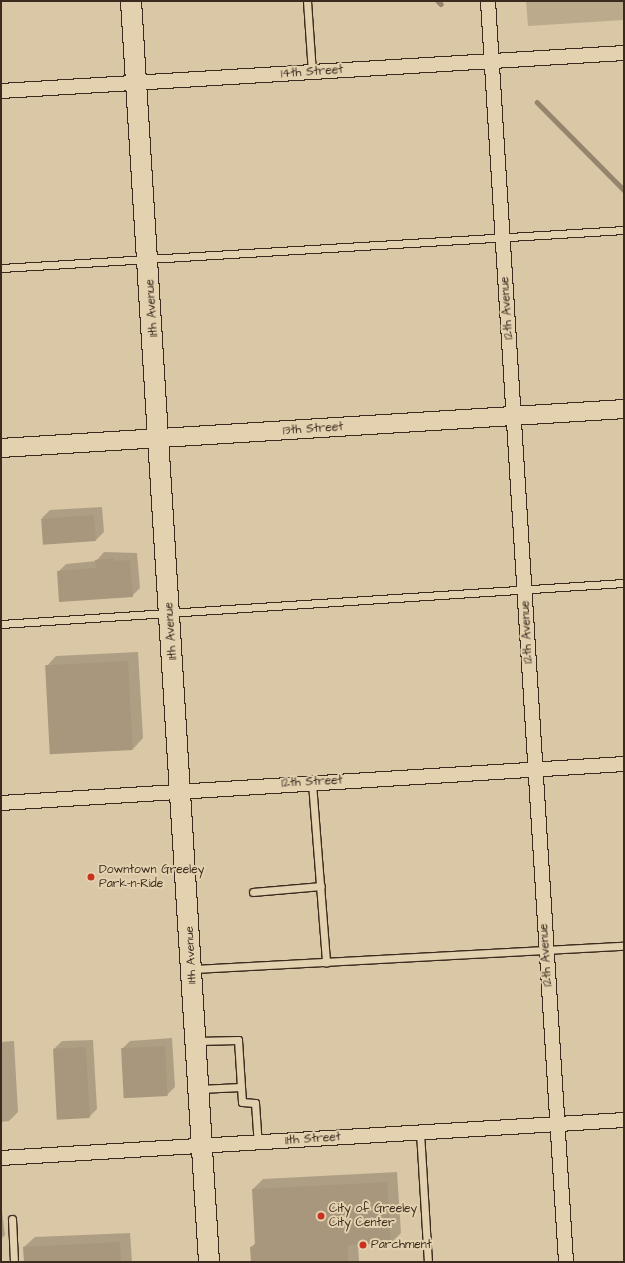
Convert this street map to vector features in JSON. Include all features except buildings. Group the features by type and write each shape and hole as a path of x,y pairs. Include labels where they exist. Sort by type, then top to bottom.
{"main road":[{"name":"11th Avenue","path":"132,1 136,83 160,438 209,1262"}],"street":[{"name":"12th Avenue","path":"488,1 566,1262"},
{"name":"14th Street","path":"1,91 624,53"},
{"name":"13th Street","path":"1,448 624,409"},
{"name":"12th Street","path":"1,803 181,790 624,764"},
{"name":"11th Street","path":"1,1158 624,1120"}],"lane":[{"path":"307,1 312,72"},
{"path":"1,268 148,257 503,235 624,230"},
{"path":"1,624 170,615 524,588 624,582"},
{"path":"312,782 326,962"},
{"path":"253,892 321,886"},
{"path":"192,969 624,946"},
{"path":"196,1041 238,1040 242,1102 255,1103 258,1142"},
{"path":"199,1089 241,1086"},
{"path":"420,1132 428,1262"},
{"path":"12,1219 14,1262"}],"shaded area":[{"path":"526,1 624,1 624,20 528,26"}],"waterway":[{"path":"438,1 441,4"},
{"path":"537,102 624,190"}],"place":[{"name":"Downtown Greeley Park-n-Ride","path":"91,877"},
{"name":"City of Greeley City Center","path":"321,1216"},
{"name":"Parchment","path":"363,1245"}]}
